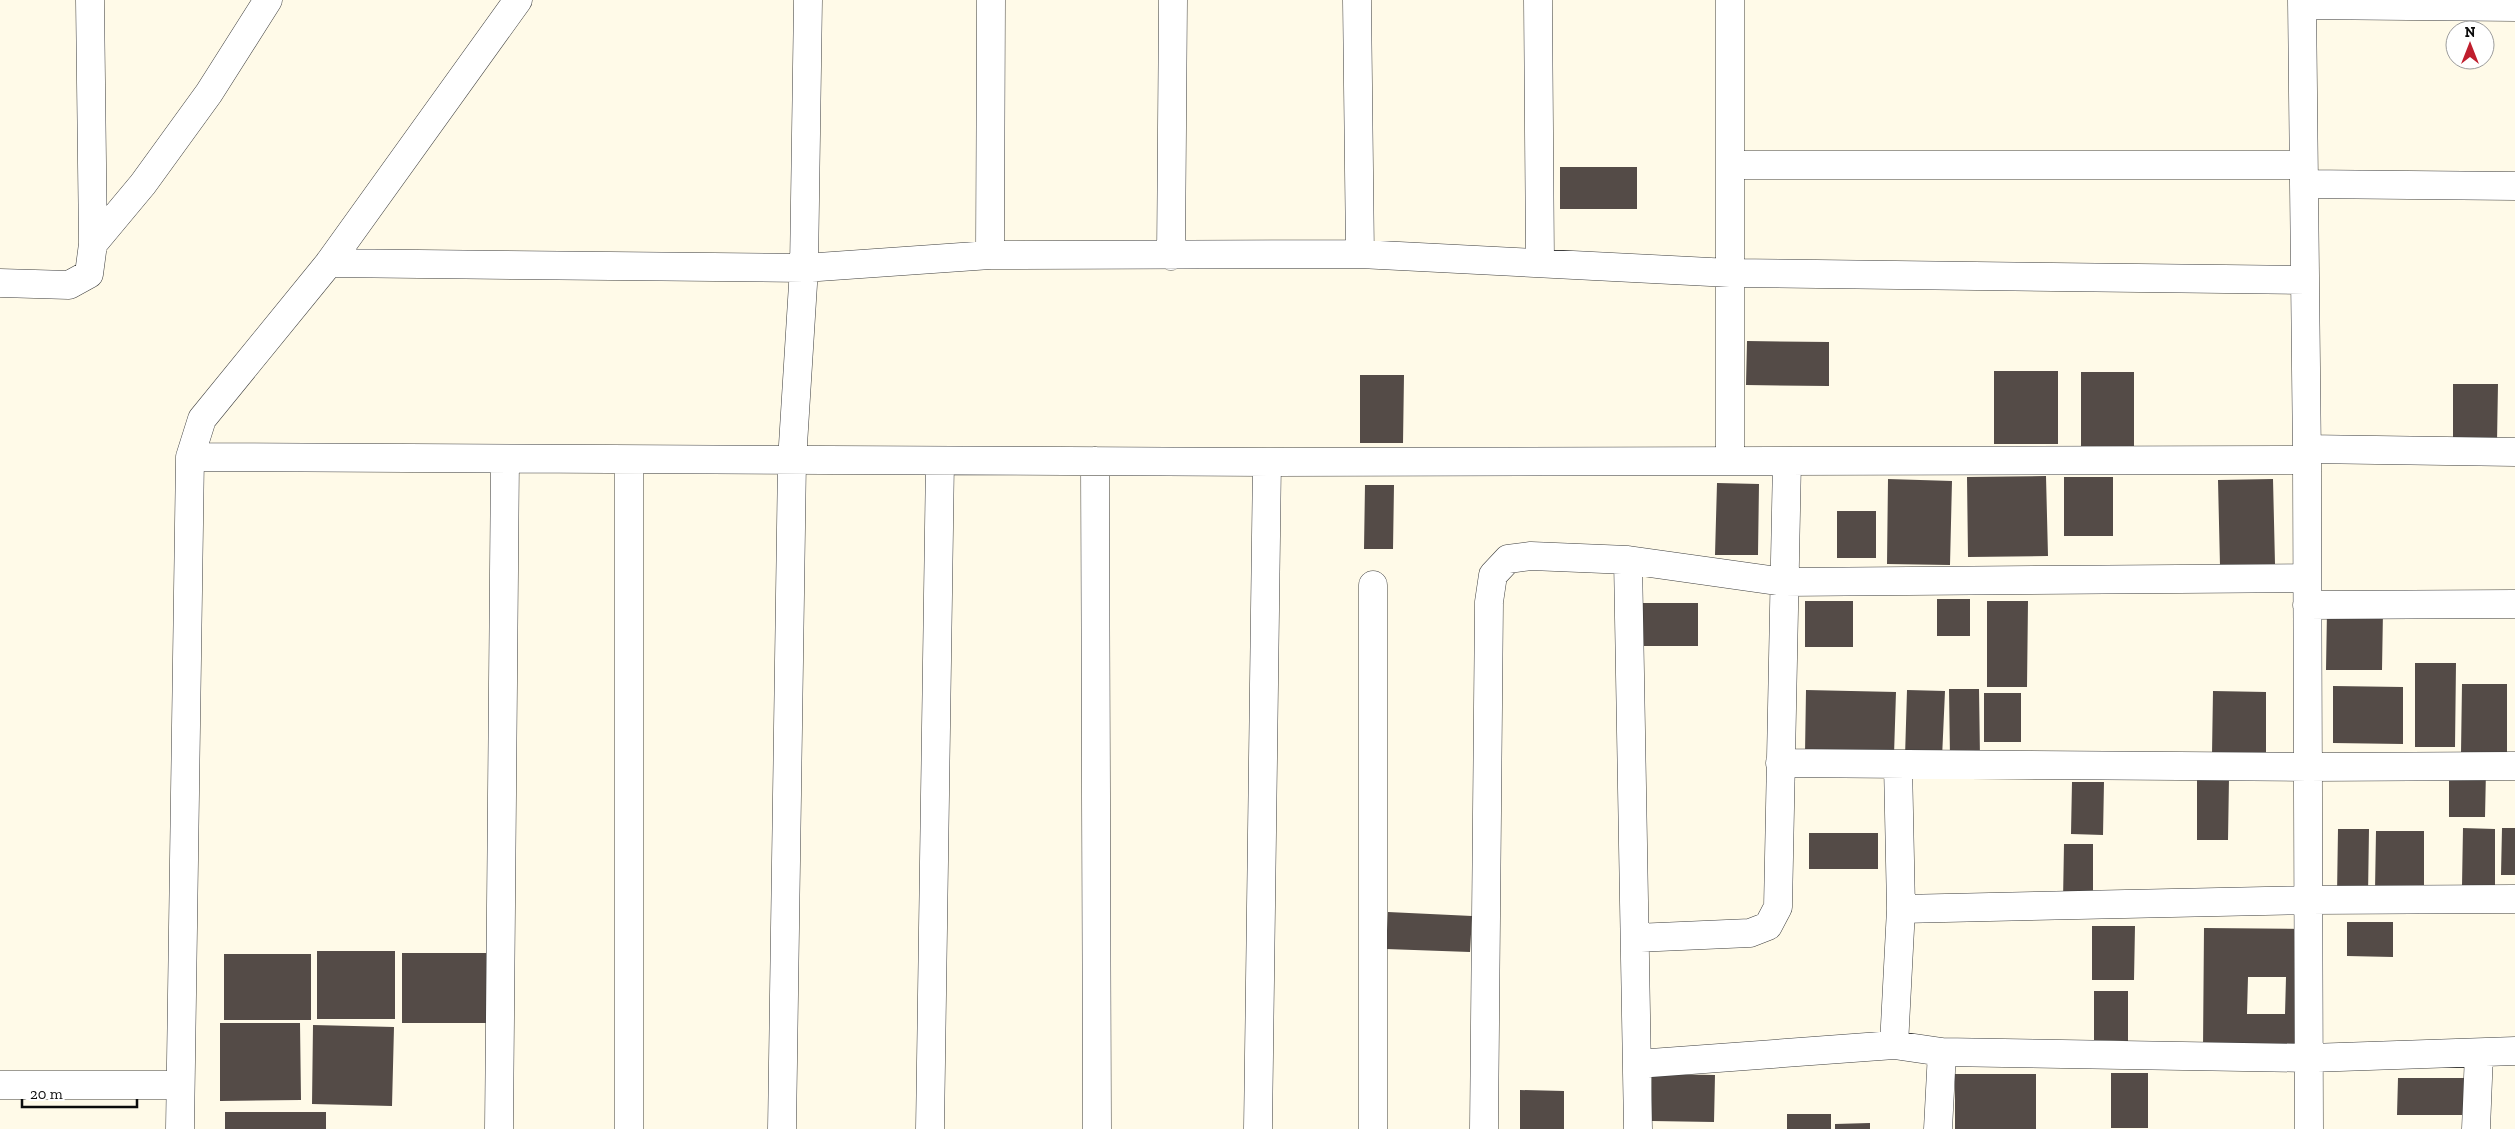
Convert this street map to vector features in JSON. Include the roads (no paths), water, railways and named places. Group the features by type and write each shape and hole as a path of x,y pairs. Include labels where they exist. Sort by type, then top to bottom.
{"street":[{"path":"0,283 70,285 89,274 93,244 90,0"},
{"path":"93,244 143,184 209,93 268,0"},
{"path":"180,1129 190,457 202,419 329,263 518,0"},
{"path":"782,1129 792,461 804,268 808,0"},
{"path":"990,255 991,0"},
{"path":"1171,256 1174,0"},
{"path":"1358,0 1360,254"},
{"path":"1538,0 1540,262"},
{"path":"1730,0 1730,462"},
{"path":"2309,1129 2307,455 2302,2 2515,7"},
{"path":"1730,165 2304,175 2515,186"},
{"path":"329,263 804,268 990,255 1360,254 1730,273 2305,280"},
{"path":"190,457 1095,462 1787,462 2515,452"},
{"path":"499,1129 505,460"},
{"path":"629,460 629,1129"},
{"path":"930,1129 940,461"},
{"path":"1095,462 1097,1129"},
{"path":"1258,1129 1268,462"},
{"path":"1635,938 1750,933 1768,926 1778,907 1787,462"},
{"path":"1484,1129 1490,602 1493,575 1508,559 1531,556 1628,560 1784,582 2307,578"},
{"path":"1628,560 1638,1129"},
{"path":"1372,585 1373,1129"},
{"path":"2307,604 2515,604"},
{"path":"1780,763 2307,767 2515,766"},
{"path":"1894,1045 1901,909 1898,764"},
{"path":"1901,909 2308,900 2515,899"},
{"path":"1637,1064 1894,1045 1942,1052 2310,1058 2478,1053 2515,1050"},
{"path":"1938,1129 1942,1052"},
{"path":"2476,1129 2478,1053"},
{"path":"0,1085 180,1085"}]}
